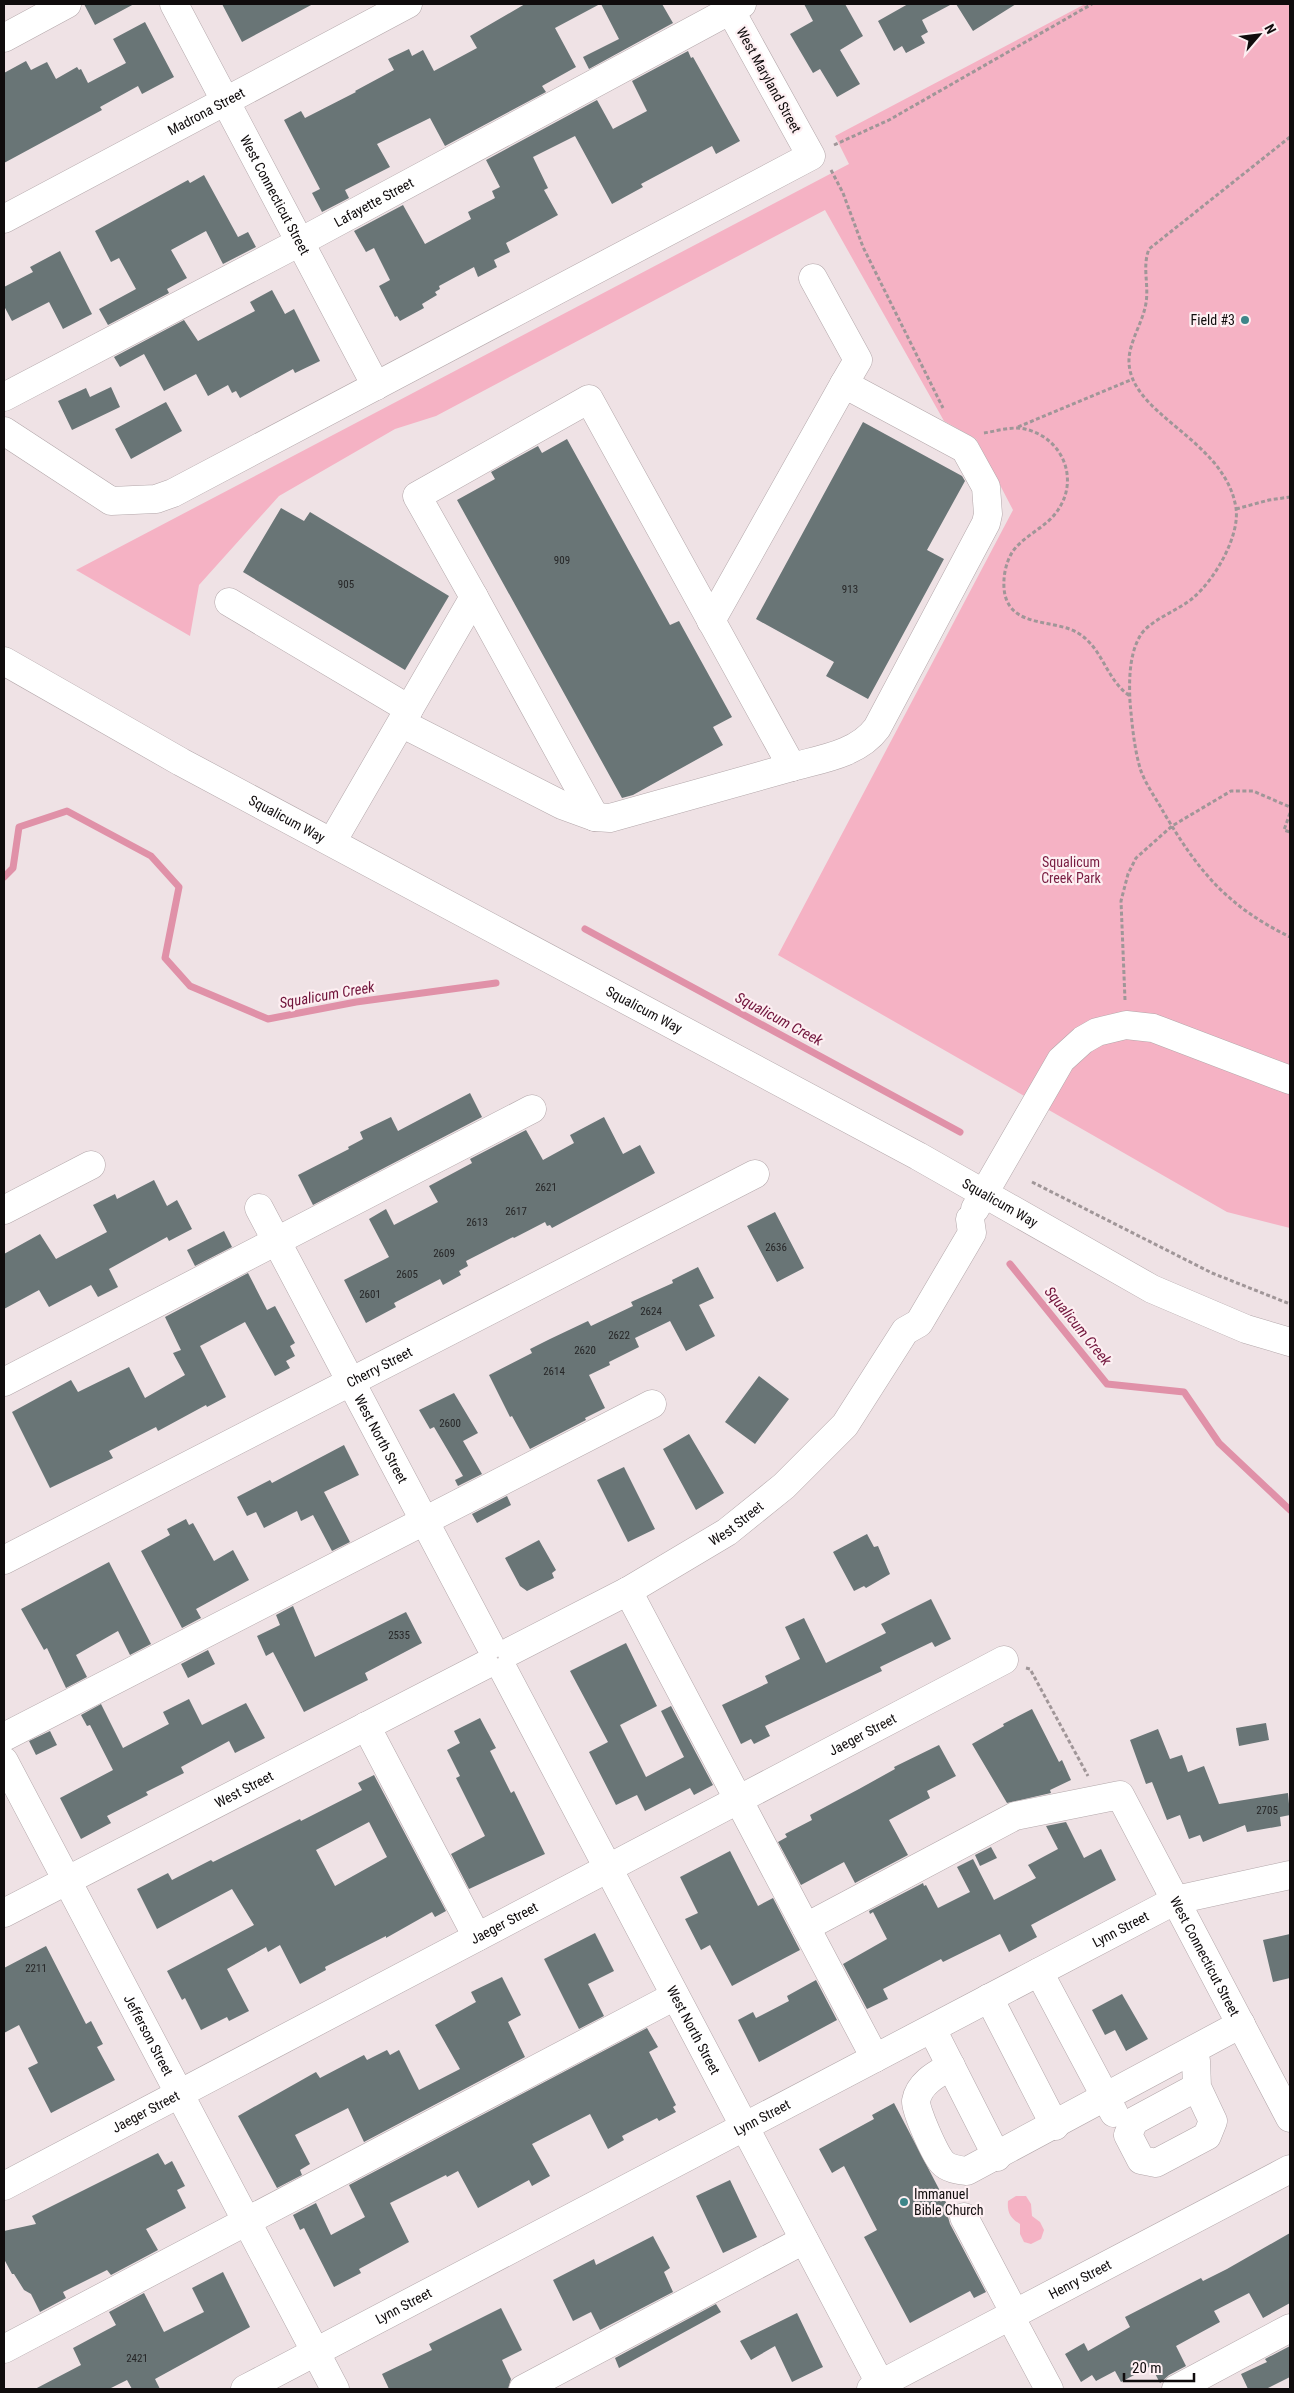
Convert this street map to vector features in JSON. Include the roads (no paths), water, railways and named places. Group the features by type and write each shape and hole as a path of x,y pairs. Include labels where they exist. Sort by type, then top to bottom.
{"street":[{"path":"4,38 67,4"},
{"name":"West Connecticut Street","path":"174,4 376,386"},
{"name":"Madrona Street","path":"4,219 408,4"},
{"name":"West Maryland Street","path":"376,386 811,156 733,6"},
{"name":"Lafayette Street","path":"4,397 300,242 733,6"},
{"path":"711,621 858,360 813,278"},
{"path":"229,602 405,716 562,805 595,817 610,818 843,752 869,739 876,728 981,532 988,514 986,487 966,449 844,384"},
{"path":"4,431 111,502 156,499 173,493 376,386"},
{"path":"595,817 417,496 589,399 792,768"},
{"path":"332,842 474,598"},
{"name":"Squalicum Way","path":"4,661 181,762 984,1193 1152,1289 1246,1329 1290,1342"},
{"name":"West Street","path":"4,1913 628,1591 726,1532 784,1486 845,1425 905,1331 904,1313 957,1224 970,1219 1061,1060 1082,1040 1097,1032 1126,1025 1153,1028 1290,1080"},
{"path":"4,1382 532,1109"},
{"path":"4,1210 91,1165"},
{"name":"Cherry Street","path":"4,1560 755,1174"},
{"name":"West North Street","path":"259,1208 804,2240 878,2388"},
{"path":"4,1737 652,1404"},
{"path":"628,1591 875,2058"},
{"name":"Jaeger Street","path":"4,2186 1004,1660"},
{"path":"366,1726 477,1937"},
{"name":"Jefferson Street","path":"4,1761 335,2389"},
{"name":"West Connecticut Street","path":"806,1927 1015,1816 1110,1797 1176,1900 1290,2118"},
{"name":"Lynn Street","path":"245,2389 1176,1900 1290,1875"},
{"path":"1039,1972 1112,2112 1134,2121"},
{"path":"4,2349 675,1996"},
{"path":"989,1998 1055,2126"},
{"path":"951,2066 932,2076 921,2089 916,2102 919,2117 942,2162 954,2170 967,2172 1241,2024"},
{"path":"932,2029 997,2156"},
{"path":"1192,2051 1196,2061 1197,2087 1213,2121 1207,2136 1156,2163 1141,2160 1128,2135 1134,2121 1197,2087"},
{"name":"Henry Street","path":"878,2388 1290,2169"},
{"path":"964,2217 1049,2389"},
{"path":"523,2389 804,2240"},
{"path":"1176,2389 1290,2328"}],"waterway":[{"name":"Squalicum Creek","path":"4,877 13,868 19,827 67,811 151,856 179,887 165,958 190,986 268,1019 356,1002 496,983"},
{"name":"Squalicum Creek","path":"585,929 960,1132"},
{"name":"Squalicum Creek","path":"1010,1264 1107,1384 1184,1392 1219,1443 1290,1510"}],"place":[{"name":"Field #3","path":"1245,320"},
{"name":"Immanuel Bible Church","path":"904,2202"}],"park label":[{"name":"Squalicum Creek Park","path":"1071,870"}]}
